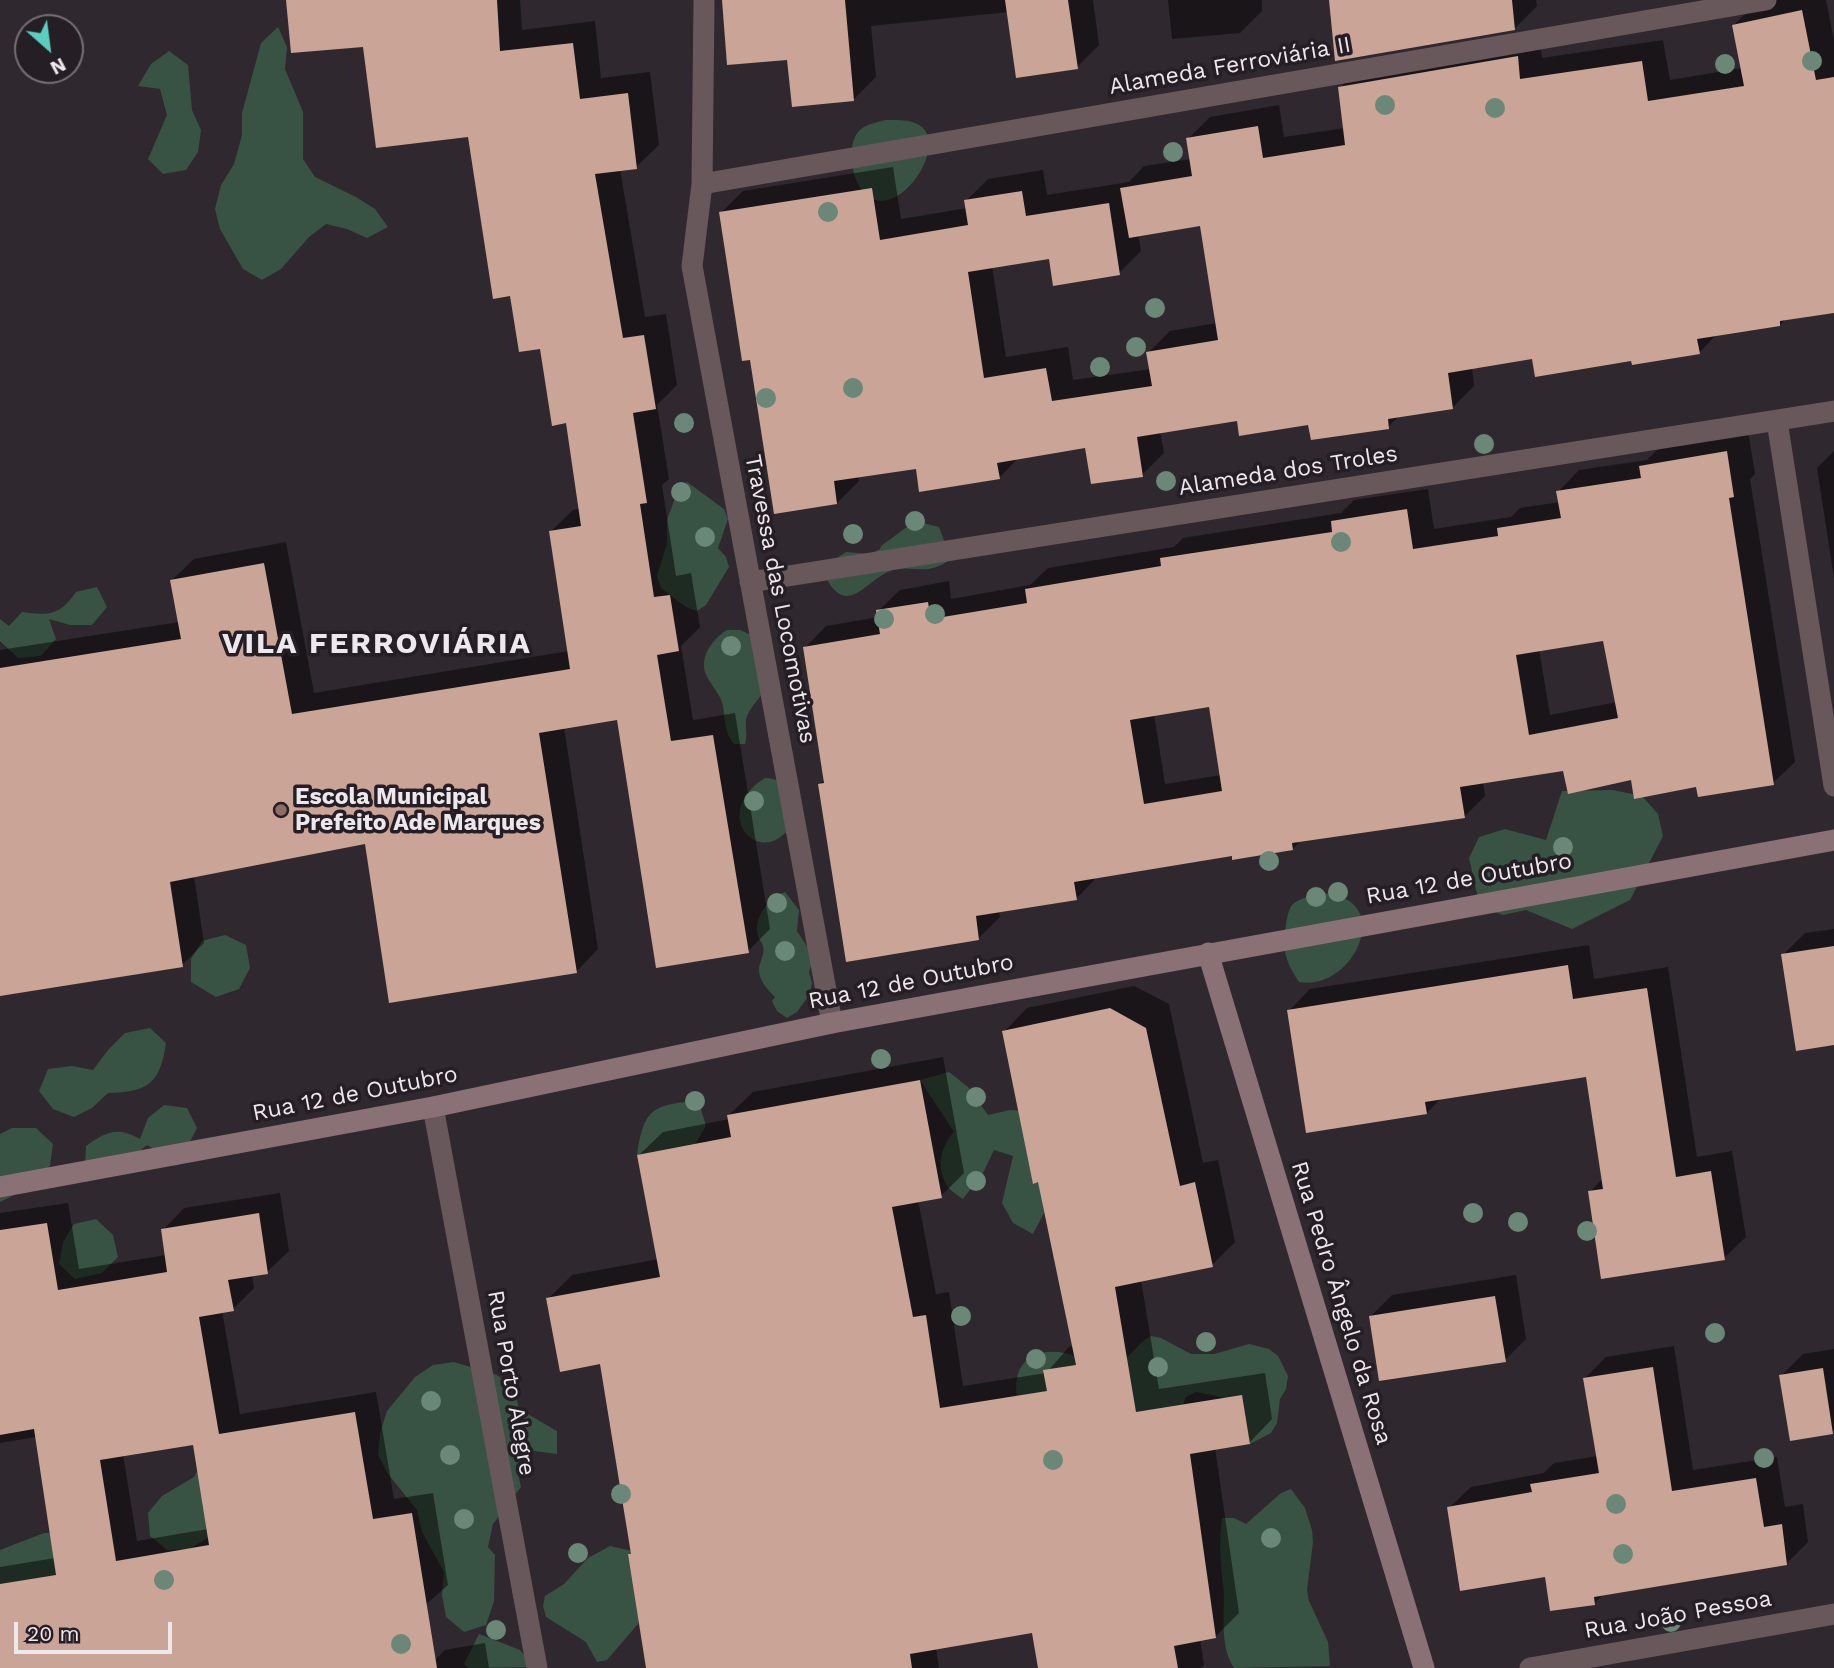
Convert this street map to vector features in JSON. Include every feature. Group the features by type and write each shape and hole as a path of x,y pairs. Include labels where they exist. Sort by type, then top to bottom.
{"main road":[{"name":"Rua 12 de Outubro","path":"0,1187 433,1107 832,1023 1834,840"},
{"name":"Rua Pedro Ângelo da Rosa","path":"1208,953 1424,1668"}],"street":[{"name":"Travessa das Locomotivas","path":"704,0 702,184 692,266 832,1023"},
{"name":"Alameda Ferroviária II","path":"702,184 1766,0"},
{"name":"Alameda dos Troles","path":"750,582 1834,411"},
{"path":"1777,421 1834,786"},
{"name":"Rua Porto Alegre","path":"433,1107 537,1668"},
{"name":"Rua João Pessoa","path":"1530,1668 1834,1614"}],"green space":[{"path":"278,27 287,47 285,69 303,112 303,159 315,177 375,209 388,227 367,238 326,224 309,237 281,269 262,280 243,269 220,229 215,209 221,185 234,164 242,135 242,113 261,43"},
{"path":"169,51 188,65 192,110 201,130 198,152 186,170 163,174 148,159 167,115 160,89 138,86 151,64"},
{"path":"886,120 910,121 922,127 928,138 928,153 913,183 900,194 887,200 873,199 858,183 853,167 853,141 861,129"},
{"path":"687,482 724,509 728,519 718,548 726,557 729,567 706,605 697,611 686,607 661,588 657,576 667,543 667,520 675,498"},
{"path":"915,521 939,527 951,559 933,568 896,569 849,596 841,595 834,589 826,578 837,558 846,552 870,554"},
{"path":"97,587 107,607 92,625 70,625 49,619 56,639 41,656 18,658 0,641 0,619 9,626 22,612 54,612 65,605 76,592"},
{"path":"727,630 740,630 751,635 763,693 747,716 745,744 734,744 730,739 722,702 704,666 709,648"},
{"path":"765,778 779,781 788,789 798,815 785,833 773,841 762,842 751,838 740,819 741,805 749,791"},
{"path":"1613,790 1642,796 1658,814 1663,836 1630,900 1572,929 1526,910 1503,915 1480,907 1469,858 1479,837 1505,829 1546,840 1562,791"},
{"path":"785,892 799,910 797,931 810,951 812,962 809,972 812,983 810,994 797,1012 787,1018 777,1011 772,1001 775,997 760,977 763,945 757,929 764,909 773,899"},
{"path":"1323,893 1345,899 1358,910 1362,926 1359,943 1350,960 1336,973 1319,981 1299,982 1285,952 1288,914 1295,902"},
{"path":"225,935 246,945 250,968 239,989 216,997 191,982 191,959 202,941"},
{"path":"150,1028 166,1043 156,1077 142,1088 108,1093 92,1108 74,1117 53,1109 39,1091 48,1069 72,1066 93,1070 125,1033"},
{"path":"949,1072 968,1087 988,1115 1010,1110 1032,1111 1044,1213 1033,1234 1013,1223 1002,1203 1013,1156 994,1150 984,1171 963,1199 946,1184 941,1171 941,1156 954,1132 920,1080"},
{"path":"695,1101 700,1106 706,1126 694,1146 674,1156 637,1155 643,1128 652,1113 668,1105"},
{"path":"164,1105 187,1108 197,1128 186,1149 165,1156 147,1145 130,1159 85,1168 86,1146 112,1132 125,1133 140,1139 148,1118"},
{"path":"12,1128 36,1128 53,1144 50,1166 18,1193 0,1202 0,1134"},
{"path":"96,1219 113,1235 118,1257 102,1273 75,1279 59,1264 63,1242 74,1224"},
{"path":"1151,1336 1161,1338 1191,1354 1214,1354 1249,1344 1269,1349 1278,1356 1288,1376 1286,1389 1280,1399 1277,1423 1271,1433 1250,1444 1239,1440 1231,1399 1196,1392 1186,1397 1182,1407 1147,1416 1136,1412 1127,1397 1017,1398 1016,1386 1021,1367 1026,1360 1034,1356 1042,1353 1065,1353 1098,1364 1111,1365 1122,1361"},
{"path":"454,1362 497,1375 514,1388 519,1409 557,1431 557,1454 534,1451 516,1465 521,1487 493,1524 488,1547 495,1555 494,1601 486,1625 464,1632 446,1617 442,1595 444,1572 422,1532 417,1510 388,1474 378,1455 380,1433 387,1411 415,1377 433,1365"},
{"path":"216,1436 208,1538 189,1549 167,1550 150,1536 148,1513 162,1496 194,1477"},
{"path":"1291,1489 1305,1508 1312,1530 1307,1590 1309,1601 1328,1642 1330,1666 1234,1668 1224,1638 1220,1550 1222,1518 1234,1518 1246,1524 1281,1493"},
{"path":"68,1532 96,1563 0,1618 0,1550 44,1533"},
{"path":"610,1546 632,1551 646,1591 638,1624 607,1660 597,1662 586,1642 546,1617 543,1606 545,1596 564,1584 588,1558"},
{"path":"479,1634 520,1650 534,1667 468,1668 464,1664"}],"building":[{"path":"286,0 497,0 500,51 573,43 580,99 628,93 637,169 595,174 623,338 644,335 656,409 633,413 647,503 640,504 654,597 670,595 679,651 657,655 671,741 713,735 749,953 656,968 617,720 539,733 577,973 389,1003 365,844 170,882 183,967 0,996 0,668 181,639 170,580 264,563 292,714 570,669 549,531 581,526 566,423 552,426 540,349 519,352 510,296 493,299 468,137 376,148 363,47 291,53"},
{"path":"722,0 845,0 854,101 792,107 787,60 727,65"},
{"path":"1005,0 1068,0 1078,69 1016,78"},
{"path":"1329,0 1512,0 1515,30 1335,61"},
{"path":"1802,10 1816,80 1834,77 1834,313 1780,321 1780,326 1697,339 1700,354 1632,365 1631,361 1535,377 1532,359 1448,373 1453,409 1388,419 1389,429 1311,440 1308,425 1239,436 1237,421 1137,437 1143,477 1091,484 1085,448 997,463 1000,479 919,492 916,469 834,481 837,504 774,514 750,360 742,361 719,212 872,188 880,240 968,225 964,200 1022,191 1026,216 1109,203 1120,275 1053,286 1049,259 968,272 984,378 1046,368 1052,401 1152,386 1146,352 1218,340 1200,226 1129,238 1120,188 1192,176 1186,138 1258,126 1263,158 1345,145 1338,87 1518,56 1520,79 1642,61 1648,101 1744,86 1732,25"},
{"path":"1727,451 1734,497 1729,498 1774,785 1698,797 1696,787 1634,799 1631,780 1568,794 1563,771 1460,787 1465,818 1292,843 1293,850 1232,860 1232,856 1074,882 1077,900 976,916 979,940 846,962 818,784 824,783 803,647 880,634 876,610 928,602 931,619 1027,603 1025,589 1161,566 1160,558 1332,532 1331,521 1407,509 1413,549 1498,536 1497,528 1561,518 1556,491 1641,478 1639,466","holes":["1603,641 1618,718 1529,735 1516,655","1209,707 1222,791 1144,804 1130,720"]},
{"path":"1834,946 1834,1045 1796,1051 1781,954"},
{"path":"1568,965 1573,999 1647,988 1676,1177 1711,1171 1725,1260 1601,1279 1588,1191 1603,1189 1586,1077 1425,1102 1427,1114 1306,1133 1287,1010"},
{"path":"1110,1008 1146,1028 1180,1186 1195,1182 1213,1267 1115,1287 1136,1412 1242,1395 1250,1444 1190,1454 1216,1638 1174,1646 1178,1668 1038,1668 1032,1633 910,1654 912,1668 646,1668 628,1554 631,1554 600,1364 560,1372 546,1298 660,1277 637,1155 731,1137 727,1115 920,1080 942,1198 892,1207 913,1317 926,1315 940,1408 1047,1391 1043,1370 1076,1365 1038,1182 1033,1184 1002,1031"},
{"path":"259,1213 268,1274 228,1280 234,1311 199,1317 219,1434 355,1412 373,1519 412,1513 437,1668 0,1668 0,1584 56,1575 34,1429 0,1435 0,1230 47,1223 58,1290 167,1272 161,1229","holes":["193,1445 209,1545 116,1561 100,1460"]},
{"path":"1495,1296 1506,1362 1379,1381 1369,1316"},
{"path":"1653,1367 1672,1491 1756,1478 1764,1527 1782,1524 1787,1565 1594,1597 1595,1605 1550,1611 1545,1577 1460,1591 1447,1507 1532,1492 1530,1484 1599,1473 1583,1378"},
{"path":"1823,1368 1833,1434 1790,1441 1779,1375"}],"place":[{"name":"Escola Municipal Prefeito Ade Marques","path":"281,810"}],"district":[{"name":"VILA FERROVIÁRIA","path":"377,644"}]}
